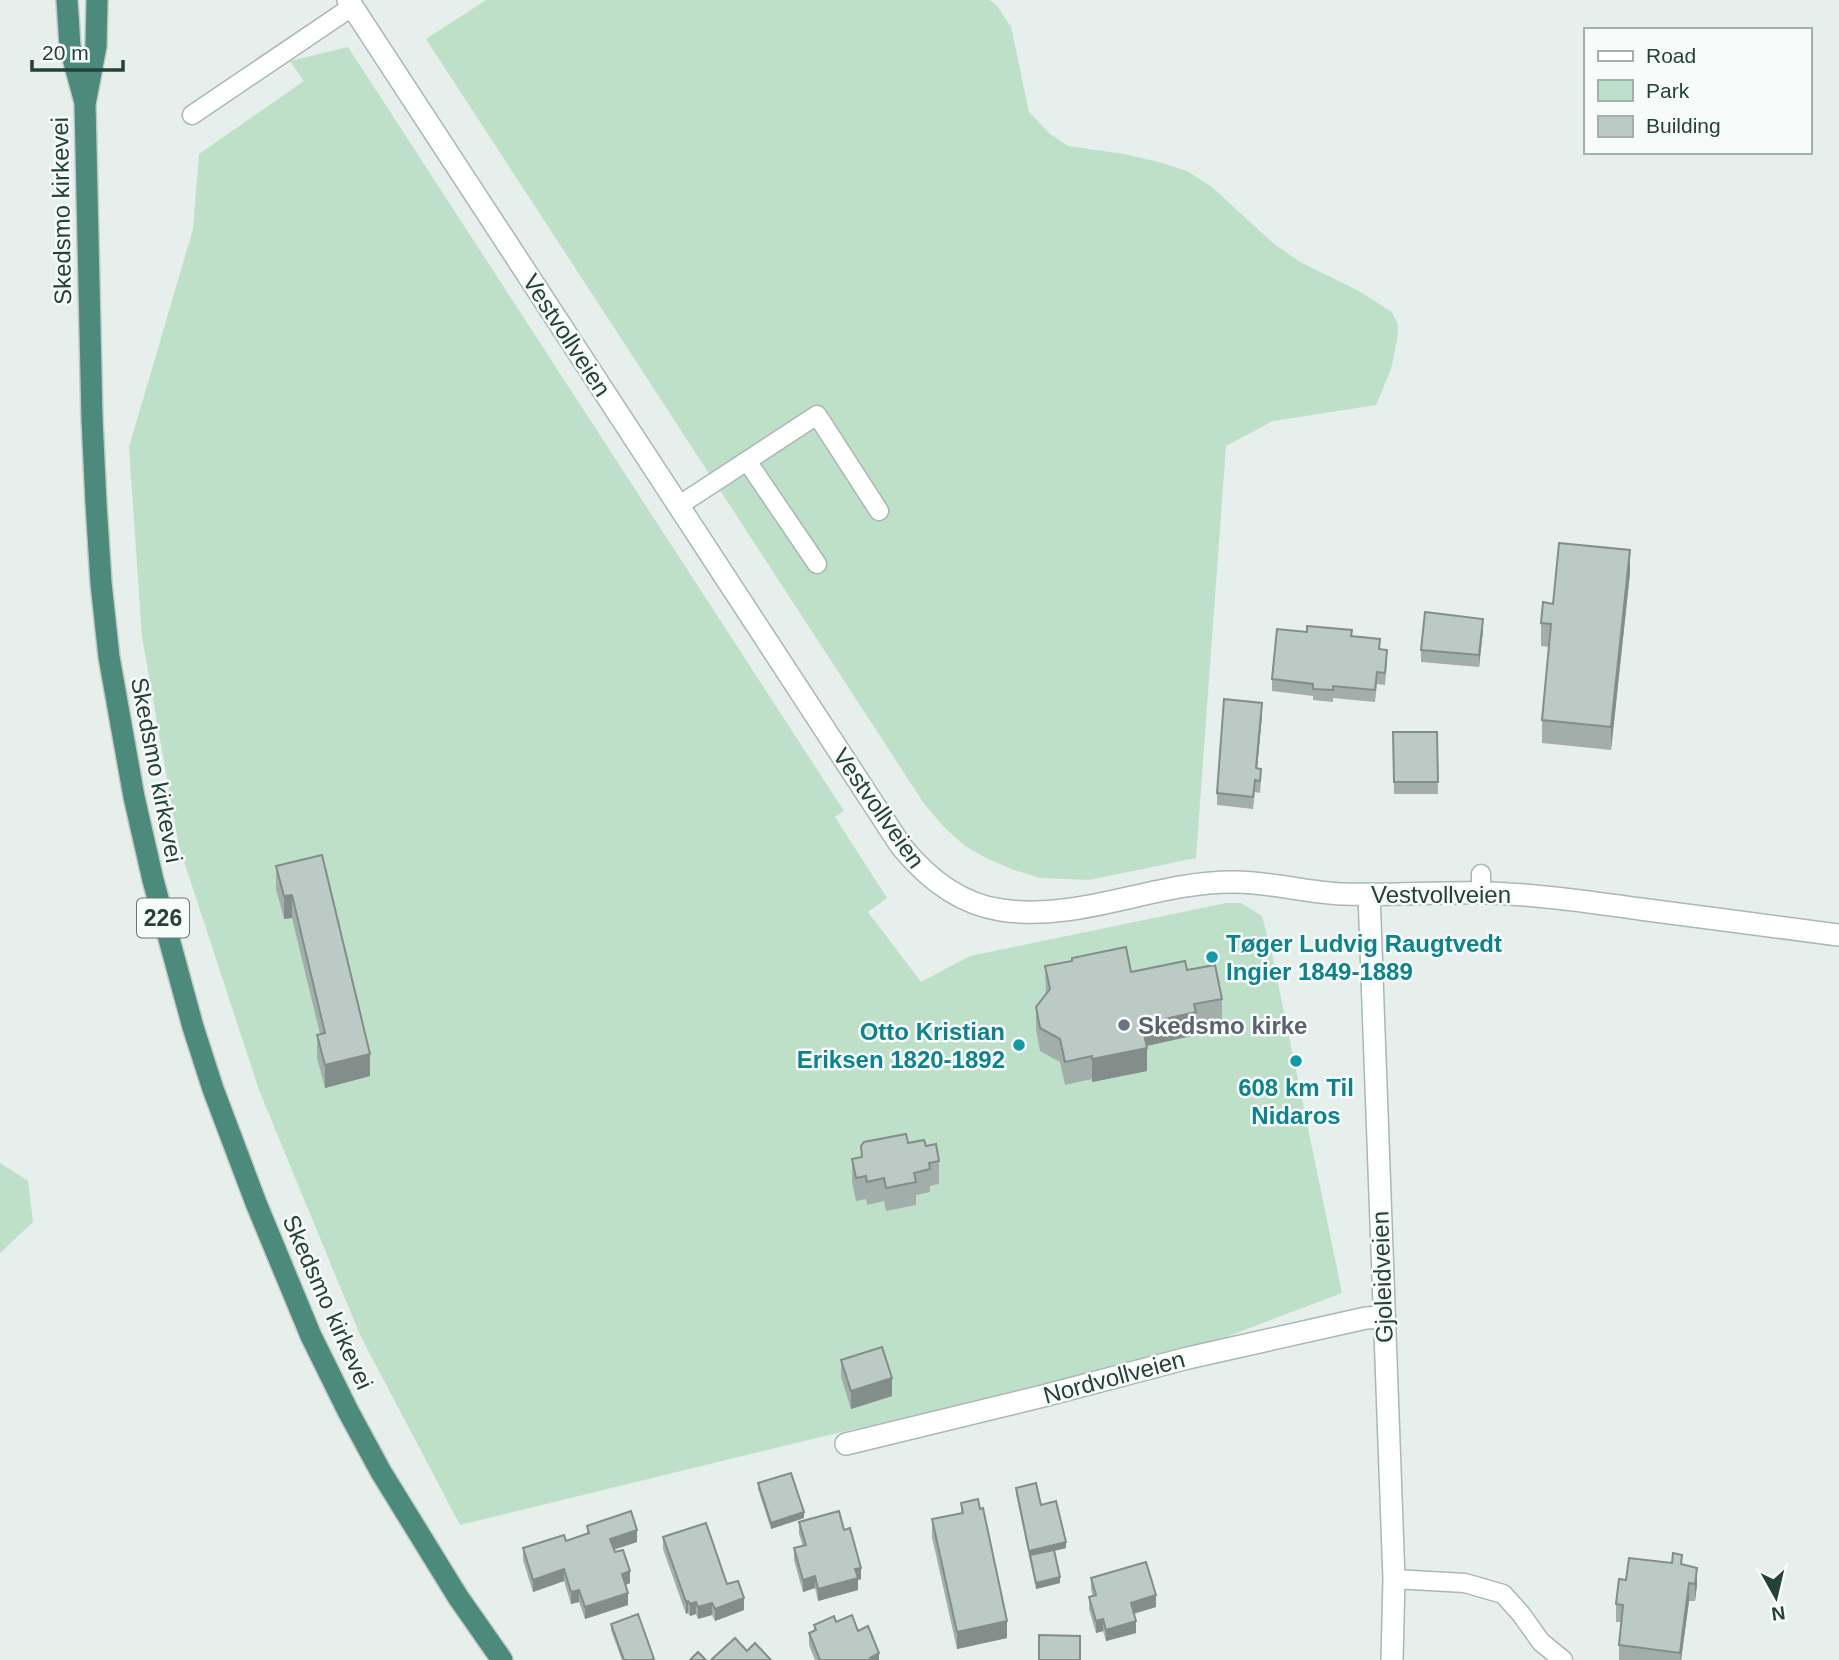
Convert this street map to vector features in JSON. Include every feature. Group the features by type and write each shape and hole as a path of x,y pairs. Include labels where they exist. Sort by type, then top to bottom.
{"highway":[{"name":"Skedsmo kirkevei","path":"67,0 70,47 85,104"},
{"name":"Skedsmo kirkevei","path":"97,0 96,46 85,104 96,503 109,657 132,785 153,880 193,1027 234,1147 311,1336 381,1472 458,1597 502,1660"}],"street":[{"name":"Vestvollveien","path":"350,3 901,846 927,875 945,888 973,903 997,909 1045,912 1091,907 1181,887 1232,882 1344,894 1481,883 1544,897 1839,935"},
{"name":"Gjoleidveien","path":"1369,894 1394,1579 1392,1660"},
{"name":"Nordvollveien","path":"846,1444 1188,1358 1366,1318 1383,1317"}],"lane":[{"path":"192,115 350,3"},
{"path":"678,506 817,415 878,511"},
{"path":"747,461 817,564"},
{"path":"1394,1579 1465,1583 1503,1594 1541,1642 1563,1660"}],"green space":[{"path":"486,0 990,0 1011,27 1029,112 1050,134 1068,146 1124,154 1187,171 1212,187 1274,244 1300,262 1357,290 1392,312 1398,325 1397,340 1391,369 1376,405 1273,421 1226,446 1196,858 1089,880 1040,878 1014,870 965,846 925,805 426,39"},
{"path":"348,47 844,811 835,817 887,898 868,912 921,982 970,956 1226,903 1241,903 1262,916 1342,1293 1184,1353 829,1435 460,1525 360,1335 259,1090 179,846 142,637 129,447 193,229 199,154 304,81 290,61"},
{"path":"0,1163 28,1181 33,1222 0,1253"}],"building":[{"path":"1559,543 1630,550 1611,727 1542,720 1551,624 1541,623 1543,602 1553,604"},
{"path":"1425,612 1483,619 1479,655 1421,650"},
{"path":"1307,626 1352,630 1351,636 1380,639 1379,649 1387,650 1385,673 1377,672 1375,690 1333,686 1333,690 1313,689 1313,684 1272,679 1277,629 1307,632"},
{"path":"1224,699 1262,703 1256,768 1261,769 1260,781 1255,780 1253,797 1217,793"},
{"path":"1393,732 1437,732 1438,782 1394,782"},
{"path":"322,855 370,1054 325,1065 317,1035 325,1033 292,895 284,896 276,866"},
{"name":"Skedsmo kirke","path":"1126,947 1131,972 1185,961 1187,970 1215,965 1222,999 1194,1004 1196,1012 1142,1024 1147,1048 1065,1062 1060,1039 1040,1028 1036,1007 1050,989 1045,966"},
{"path":"906,1134 908,1143 924,1140 926,1146 936,1144 939,1161 929,1163 930,1169 914,1173 916,1182 886,1188 884,1178 867,1182 866,1176 856,1178 852,1159 862,1157 861,1146 864,1142"},
{"path":"882,1347 892,1378 851,1391 841,1360"},
{"path":"791,1473 804,1512 771,1523 758,1483"},
{"path":"1036,1483 1041,1505 1056,1501 1066,1542 1029,1551 1016,1488"},
{"path":"978,1499 980,1509 983,1508 1007,1621 957,1632 932,1519 963,1513 961,1503"},
{"path":"631,1511 637,1530 610,1539 615,1552 623,1550 630,1571 622,1574 628,1593 585,1607 579,1590 571,1592 564,1569 533,1580 523,1548 564,1535 566,1541 589,1533 587,1526"},
{"path":"839,1511 844,1530 850,1528 861,1568 855,1569 858,1578 818,1589 815,1576 803,1580 794,1548 806,1545 799,1522"},
{"path":"706,1523 727,1584 738,1581 744,1598 715,1609 712,1603 698,1607 696,1602 686,1602 663,1537"},
{"path":"1054,1550 1060,1577 1036,1583 1030,1555"},
{"path":"1673,1553 1682,1555 1681,1564 1697,1568 1695,1584 1689,1583 1680,1653 1619,1645 1623,1605 1616,1604 1619,1579 1626,1580 1629,1558 1672,1563"},
{"path":"1146,1562 1156,1595 1131,1603 1136,1621 1106,1630 1103,1619 1096,1621 1089,1597 1096,1595 1091,1578"},
{"path":"638,1614 654,1659 624,1660 611,1624"},
{"path":"852,1615 858,1631 868,1626 879,1653 870,1658 871,1660 820,1660 809,1633 816,1630 814,1625 834,1616 836,1622"},
{"path":"1039,1635 1080,1636 1080,1660 1039,1660"},
{"path":"735,1638 747,1651 755,1643 771,1660 711,1660"},
{"path":"698,1652 706,1660 690,1660"}],"place":[{"name":"Tøger Ludvig Raugtvedt Ingier 1849-1889","path":"1212,957"},
{"name":"Skedsmo kirke","path":"1124,1025"},
{"name":"Otto Kristian Eriksen 1820-1892","path":"1019,1045"},
{"name":"608 km Til Nidaros","path":"1296,1061"}]}
